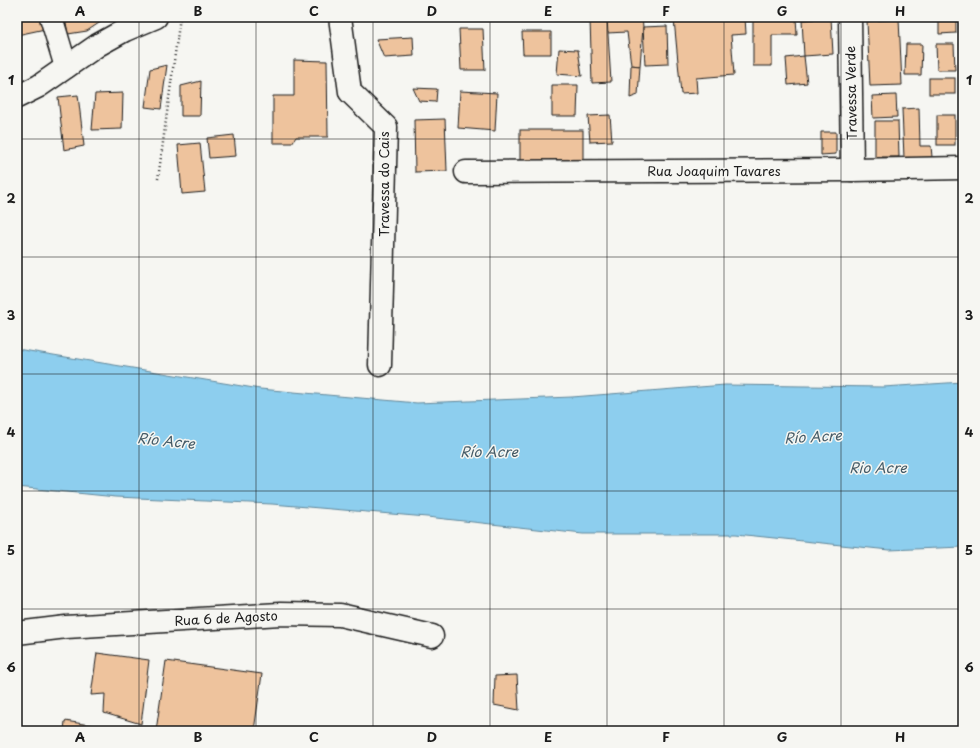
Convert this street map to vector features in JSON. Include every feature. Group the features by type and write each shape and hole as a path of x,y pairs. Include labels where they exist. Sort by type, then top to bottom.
{"street":[{"path":"51,17 66,67"},
{"path":"17,97 39,86 98,45 125,30 156,17"},
{"name":"Travessa do Cais","path":"340,17 350,92 386,127 380,365"},
{"name":"Travessa Verde","path":"850,17 852,170"},
{"name":"Rua Joaquim Tavares","path":"466,172 963,168"},
{"name":"Rua 6 de Agosto","path":"17,633 66,627 280,614 340,615 432,636"}],"path":[{"path":"158,180 180,17"}],"water":[{"name":"Rio Acre","path":"17,349 260,389 417,403 572,397 725,385 883,387 963,382 963,547 889,550 736,534 583,534 427,517 272,504 116,497 17,487"}],"building":[{"path":"17,17 42,17 45,29 17,35"},
{"path":"65,17 108,17 87,31 68,34"},
{"path":"642,17 643,27 640,66 631,65 627,32 607,33 607,18"},
{"path":"745,17 746,34 731,35 734,75 696,78 697,93 681,94 674,19"},
{"path":"753,17 796,17 797,35 772,35 772,66 753,66"},
{"path":"939,17 956,17 956,33 939,34"},
{"path":"607,18 611,82 592,83 590,20"},
{"path":"831,18 833,54 804,56 802,20"},
{"path":"899,19 902,85 870,86 867,21"},
{"path":"667,26 668,64 645,65 643,27"},
{"path":"459,29 483,29 485,70 461,70"},
{"path":"522,32 551,32 551,54 523,54"},
{"path":"413,37 414,56 384,58 376,39"},
{"path":"960,40 963,40 963,91 962,91"},
{"path":"906,44 922,44 921,75 905,75"},
{"path":"936,44 954,44 955,70 937,70"},
{"path":"559,49 578,50 582,76 557,74"},
{"path":"804,56 807,83 788,85 786,58"},
{"path":"294,60 327,61 328,137 296,137 292,143 273,143 273,96 294,96"},
{"path":"167,65 161,109 145,107 150,69"},
{"path":"631,65 640,66 638,95 630,98"},
{"path":"929,78 955,78 955,94 929,94"},
{"path":"201,81 200,116 181,116 181,86"},
{"path":"552,85 578,85 577,116 552,116"},
{"path":"413,88 437,89 436,102 419,101"},
{"path":"460,91 497,93 495,131 458,128"},
{"path":"123,93 122,129 92,130 95,94"},
{"path":"78,95 84,146 64,150 58,97"},
{"path":"896,95 897,117 873,118 872,96"},
{"path":"919,108 920,146 931,146 932,157 904,158 902,109"},
{"path":"610,115 612,141 590,142 588,116"},
{"path":"937,115 955,115 955,145 937,145"},
{"path":"445,119 447,171 415,172 414,120"},
{"path":"875,121 898,121 899,157 875,157"},
{"path":"520,130 583,130 583,163 520,163"},
{"path":"821,132 836,132 836,154 821,155"},
{"path":"234,135 236,156 209,158 207,138"},
{"path":"200,143 205,192 182,194 178,145"},
{"path":"97,653 149,660 141,724 104,713 105,694 91,695"},
{"path":"166,661 262,674 254,731 156,731"},
{"path":"517,675 519,710 494,705 495,676"},
{"path":"65,721 128,731 64,731"}],"water label":[{"name":"Río Acre","path":"813,437"},
{"name":"Río Acre","path":"166,441"},
{"name":"Río Acre","path":"489,452"}]}
